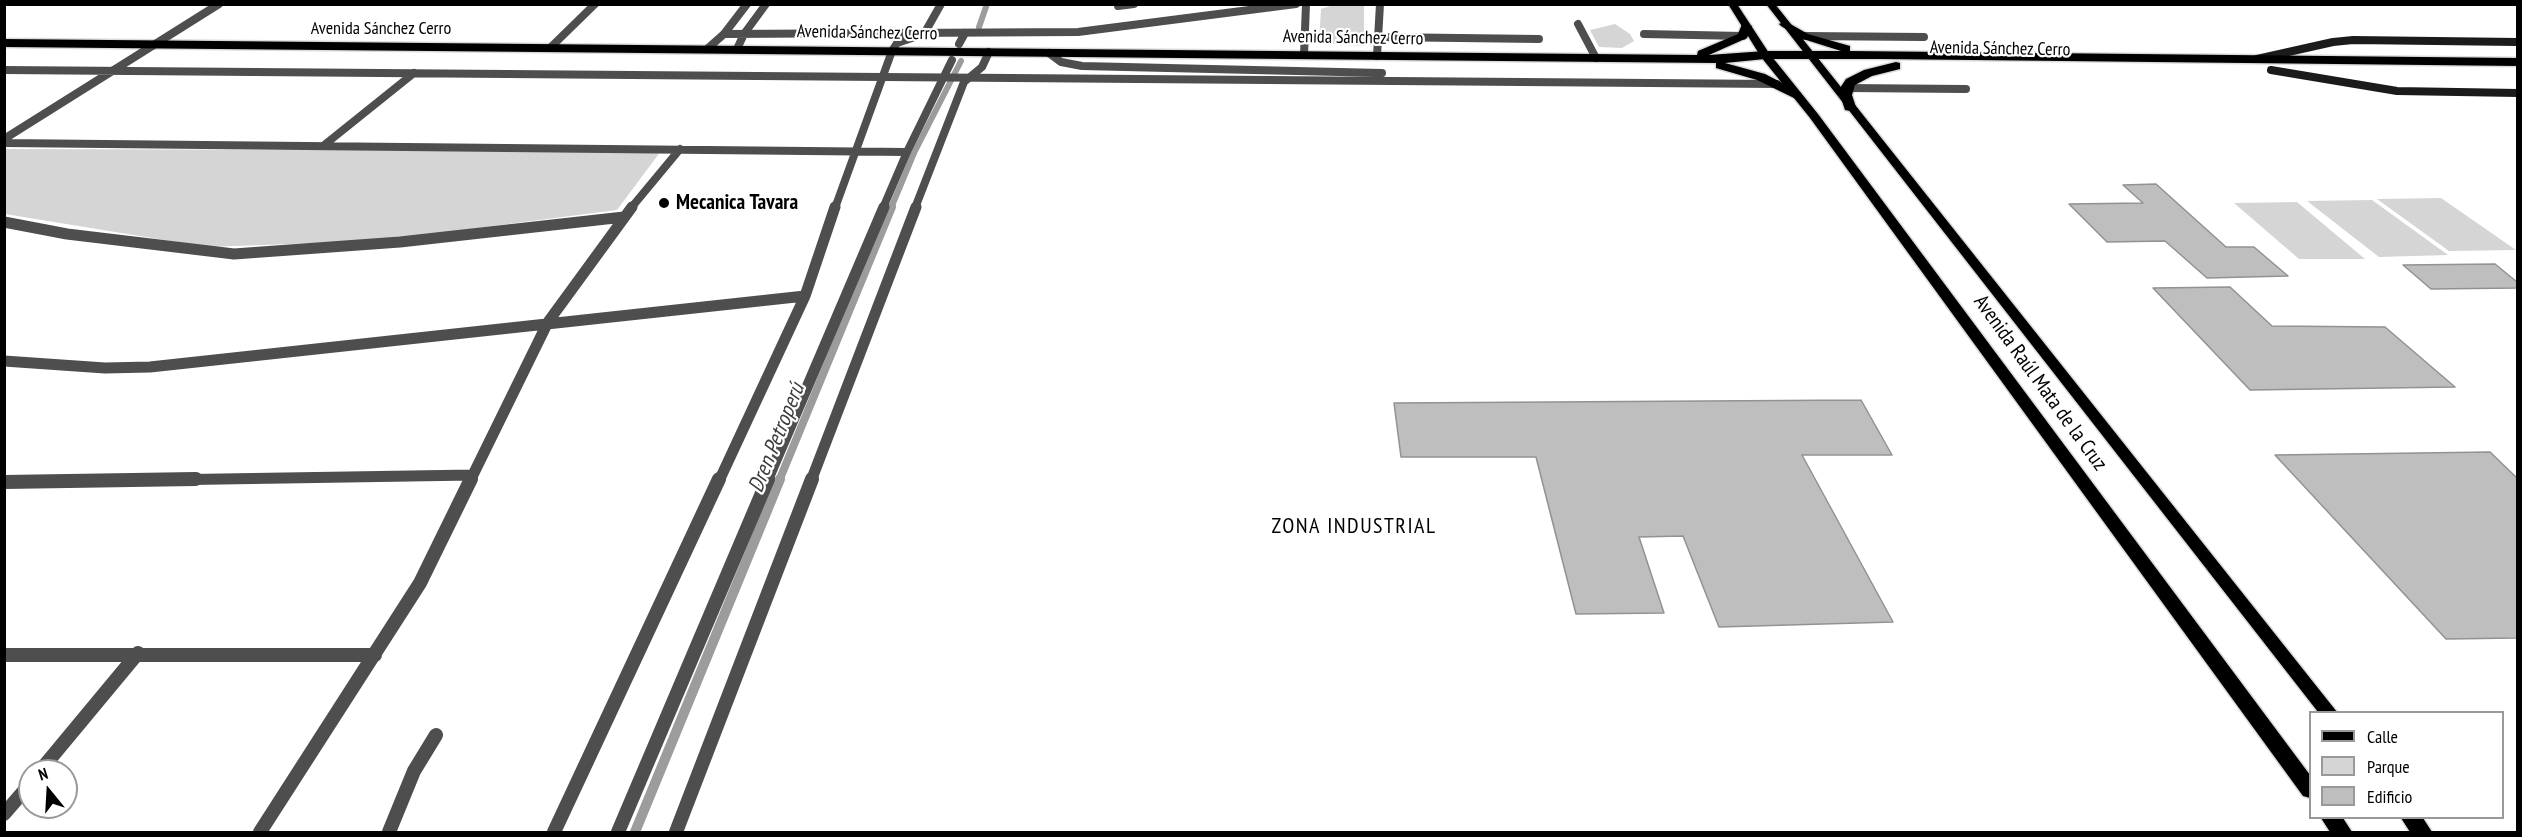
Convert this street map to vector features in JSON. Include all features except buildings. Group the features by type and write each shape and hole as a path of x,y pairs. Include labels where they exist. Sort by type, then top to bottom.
{"highway":[{"path":"1785,24 1804,36 1836,47 1880,55"},
{"path":"1669,59 1717,49 1744,31"},
{"name":"Avenida Sánchez Cerro","path":"4,43 1730,59 1813,60 1896,66 2517,72"},
{"name":"Avenida Sánchez Cerro","path":"1813,60 1880,55 2517,62"},
{"path":"1685,59 1726,66 1778,84 1796,95"},
{"path":"1850,106 1846,88 1850,82 1861,76 1896,66"}],"main road":[{"name":"Avenida Raúl Mata de la Cruz","path":"1732,4 1744,31 1796,95 2309,789"},
{"name":"Avenida Raúl Mata de la Cruz","path":"1770,4 2327,711"},
{"name":"Avenida Sánchez Cerro","path":"2255,59 2333,42 2354,40 2517,42"},
{"name":"Avenida Sánchez Cerro","path":"2271,70 2397,91 2517,93"},
{"path":"2332,819 2342,832"},
{"path":"2411,819 2422,832"}],"street":[{"path":"4,141 219,4"},
{"path":"551,47 595,4"},
{"path":"707,49 724,33 747,4"},
{"path":"737,49 744,34 766,4"},
{"path":"554,832 805,296 891,51 897,43 924,34 941,4"},
{"path":"1118,6 1134,4"},
{"path":"724,33 924,34 1088,31 1296,4"},
{"path":"1304,55 1306,4"},
{"path":"1377,56 1380,4"},
{"path":"1578,24 1596,58"},
{"path":"1644,34 1744,31"},
{"path":"959,44 965,33"},
{"path":"1804,36 1924,37"},
{"path":"1378,37 1539,39"},
{"path":"676,832 964,82 982,67 989,52"},
{"path":"1049,52 1061,62 1082,66 1366,70 1437,80"},
{"path":"618,832 907,152 942,76 952,60"},
{"path":"4,70 1778,84"},
{"path":"323,146 414,72"},
{"path":"1846,88 1966,89"},
{"path":"4,141 907,152"},
{"path":"260,832 420,583 548,322 624,217 680,149"},
{"path":"4,222 68,234 234,254 400,242 624,217"},
{"path":"4,361 124,368 150,367 548,322 805,296"},
{"path":"4,482 473,476"},
{"path":"50,759 138,654"},
{"path":"4,655 375,655"},
{"path":"389,832 414,771 436,735"},
{"path":"4,814 18,798"}],"green space":[{"path":"1333,5 1364,5 1364,46 1319,43 1321,9"},
{"path":"1615,24 1630,34 1634,41 1622,48 1599,47 1590,30"},
{"path":"4,149 661,151 617,210 376,241 207,247 5,214"},
{"path":"2441,198 2516,250 2449,251 2377,199"},
{"path":"2372,200 2448,255 2379,257 2307,201"},
{"path":"2297,202 2365,259 2299,259 2234,203"}],"waterway":[{"name":"Dren Petroperú","path":"979,27 987,4"},
{"name":"Dren Petroperú","path":"891,208 914,153 961,61"},
{"name":"Dren Petroperú","path":"779,481 892,207"},
{"name":"Dren Petroperú","path":"635,832 780,479"}],"place":[{"name":"Mecanica Tavara","path":"664,203"}],"district":[{"name":"ZONA INDUSTRIAL","path":"1354,527"}]}
